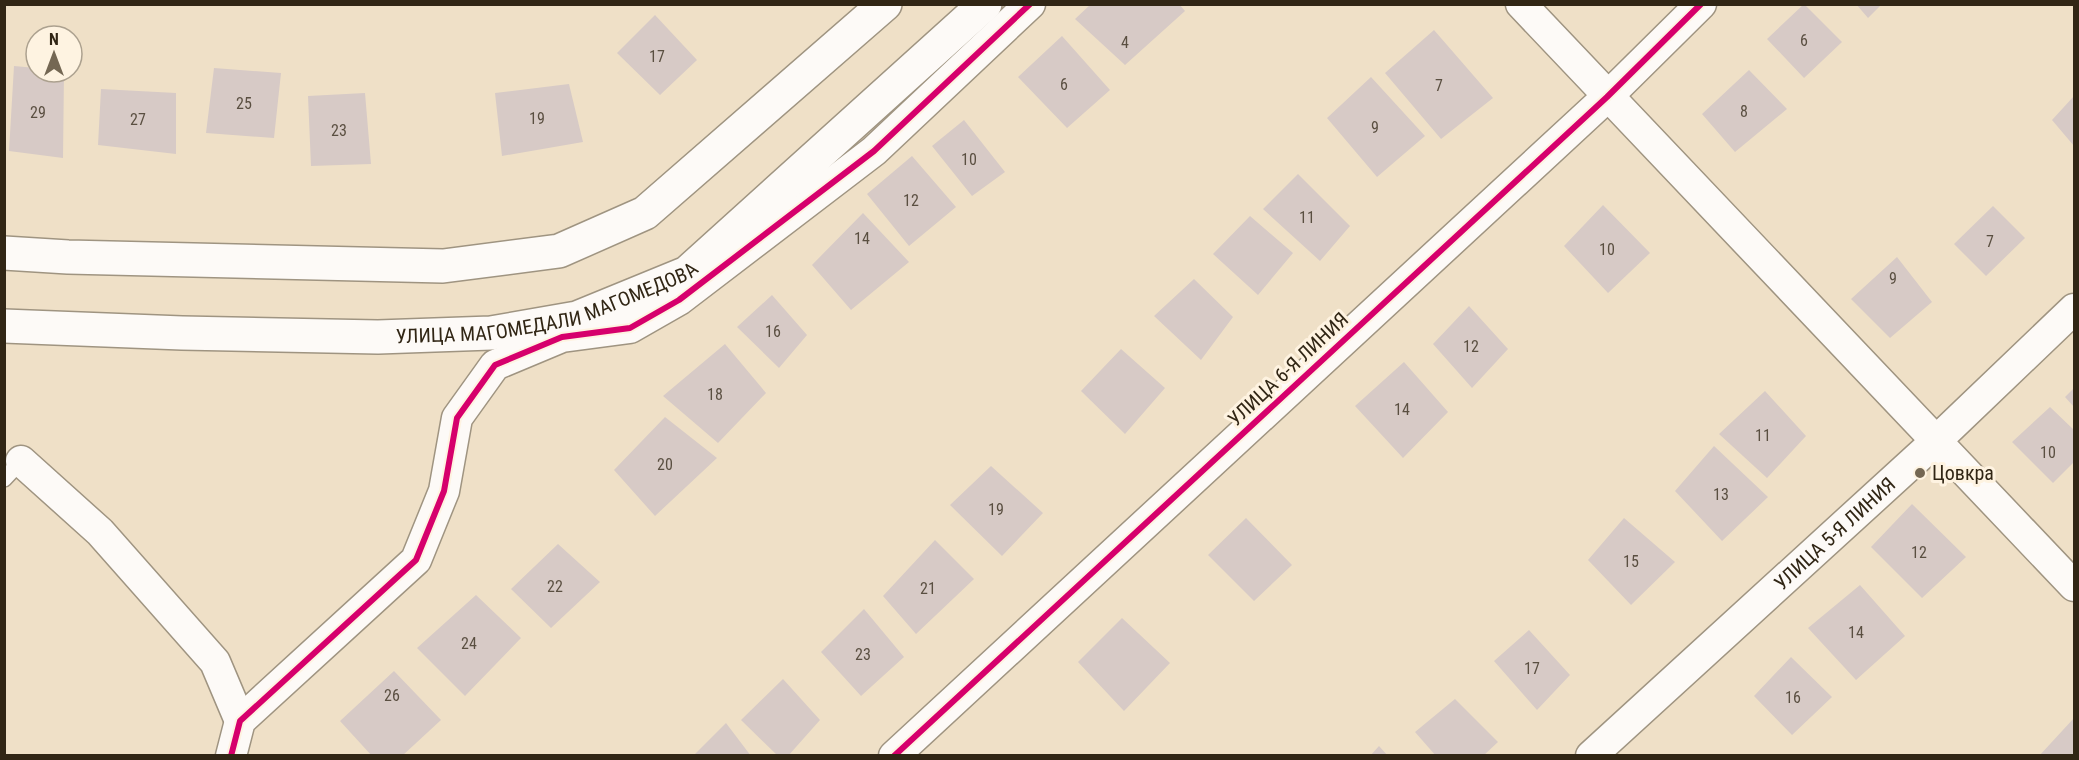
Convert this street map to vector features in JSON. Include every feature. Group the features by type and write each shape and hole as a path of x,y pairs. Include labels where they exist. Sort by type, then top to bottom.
{"main road":[{"path":"4,253 68,257 443,266 559,250 645,213 885,4"},
{"name":"УЛИЦА МАГОМЕДАЛИ МАГОМЕДОВА","path":"4,326 378,337 491,333 577,318 687,273 985,4"}],"street":[{"path":"231,756 240,721 416,560 444,491 457,418 495,365 562,337 630,328 679,300 874,151 1030,4"},
{"path":"1521,4 2074,586"},
{"name":"УЛИЦА 6-Я ЛИНИЯ","path":"894,756 1607,97 1701,4"},
{"name":"УЛИЦА 5-Я ЛИНИЯ","path":"1591,756 1936,441 2074,309"},
{"path":"13,470 100,532 215,662 240,721"}],"building":[{"path":"1091,4 1179,4 1185,11 1125,65 1075,19"},
{"path":"1804,4 1842,42 1804,78 1767,39"},
{"path":"1856,4 1882,4 1868,18"},
{"path":"655,15 697,60 660,95 617,53"},
{"path":"1434,30 1493,98 1441,139 1385,73"},
{"path":"1062,36 1110,90 1067,128 1018,77"},
{"path":"14,66 24,67 24,84 64,84 63,158 9,151"},
{"path":"214,68 281,73 274,138 206,133"},
{"path":"1749,70 1787,109 1735,152 1702,114"},
{"path":"1371,77 1425,136 1377,177 1327,118"},
{"path":"569,84 583,142 502,156 495,93"},
{"path":"101,89 176,93 176,154 98,145"},
{"path":"365,93 371,164 311,166 308,96"},
{"path":"2074,96 2074,146 2052,120"},
{"path":"964,120 1005,172 972,196 932,146"},
{"path":"912,156 956,207 909,246 867,194"},
{"path":"1298,174 1350,226 1320,261 1263,209"},
{"path":"1603,205 1650,253 1608,293 1564,246"},
{"path":"1993,206 2025,238 1986,276 1954,244"},
{"path":"863,213 909,262 851,310 812,265"},
{"path":"1250,216 1293,253 1258,295 1213,254"},
{"path":"1897,257 1932,302 1890,338 1851,299"},
{"path":"1194,279 1233,317 1201,360 1154,316"},
{"path":"772,295 807,335 779,368 737,327"},
{"path":"1469,306 1508,349 1472,388 1433,344"},
{"path":"725,344 766,393 718,443 663,396"},
{"path":"1121,349 1165,388 1125,434 1081,391"},
{"path":"1404,362 1448,412 1403,458 1355,406"},
{"path":"2074,388 2074,407 2065,397"},
{"path":"1765,391 1806,436 1767,478 1719,434"},
{"path":"2050,407 2074,430 2074,462 2053,483 2012,442"},
{"path":"665,417 717,458 655,516 614,470"},
{"path":"1714,446 1768,497 1722,541 1675,491"},
{"path":"991,466 1043,513 1002,556 950,505"},
{"path":"1912,504 1966,557 1922,598 1871,547"},
{"path":"1246,518 1292,565 1254,601 1208,555"},
{"path":"1624,518 1675,562 1631,605 1588,560"},
{"path":"935,540 974,579 916,634 883,596"},
{"path":"558,544 600,582 551,628 511,589"},
{"path":"1860,585 1905,636 1856,680 1808,628"},
{"path":"476,595 521,638 465,696 417,648"},
{"path":"864,609 904,657 861,696 821,652"},
{"path":"1122,618 1170,663 1124,711 1078,662"},
{"path":"1529,630 1570,675 1537,710 1494,661"},
{"path":"1791,657 1832,697 1792,735 1754,696"},
{"path":"394,671 441,720 402,756 372,756 340,721"},
{"path":"783,679 820,720 788,756 778,756 741,720"},
{"path":"1455,699 1498,742 1483,756 1436,756 1415,732"},
{"path":"2074,718 2074,756 2039,756"},
{"path":"726,723 751,756 693,756"},
{"path":"1379,746 1388,756 1370,756"}],"cycle path":[{"path":"231,756 240,721 416,560 444,491 457,418 495,365 562,337 630,328 679,300 874,151 1030,4"},
{"path":"894,756 1607,97 1701,4"}],"place":[{"name":"Цовкра","path":"1920,473"}]}
